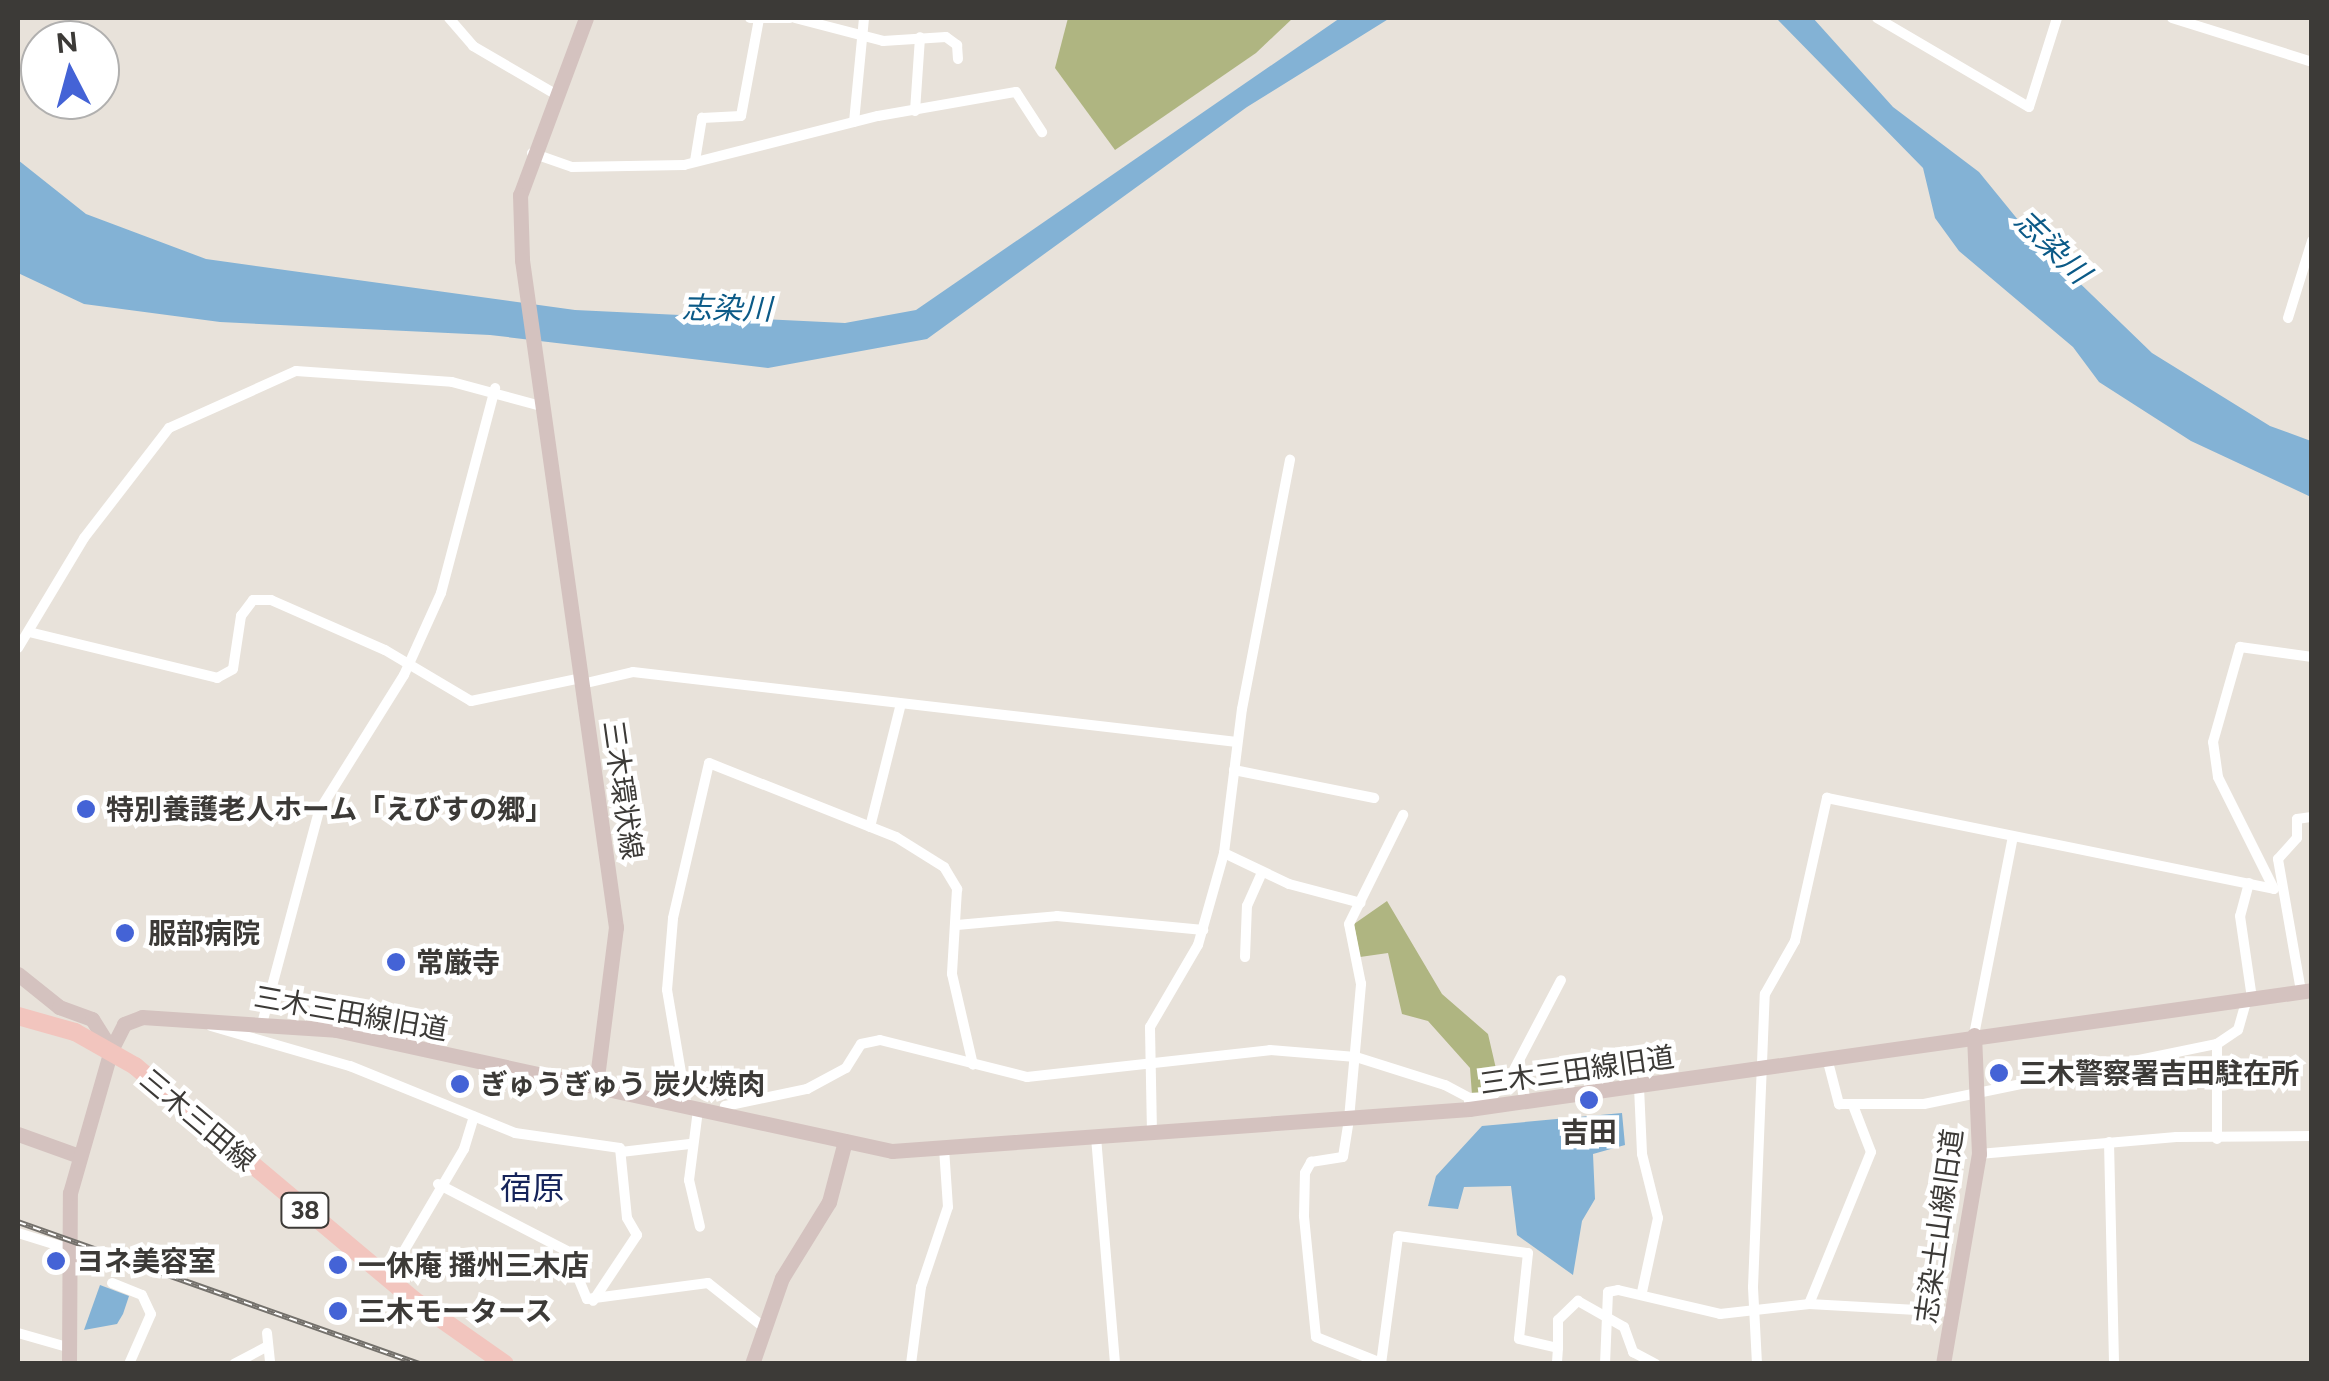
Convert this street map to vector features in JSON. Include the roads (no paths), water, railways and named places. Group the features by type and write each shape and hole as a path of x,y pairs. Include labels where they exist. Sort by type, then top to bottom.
{"main road":[{"name":"三木三田線","path":"18,1016 111,1050 388,1278 504,1363"}],"street":[{"path":"449,18 493,60 555,94"},
{"name":"三木環状線","path":"586,18 531,152 520,195 524,277 616,928 596,1085"},
{"path":"750,18 793,18 859,36 952,40 958,60"},
{"path":"854,122 859,36 864,18"},
{"path":"1878,18 2029,107 2056,18"},
{"path":"2172,18 2312,62"},
{"path":"695,161 702,118 741,116 759,19"},
{"path":"915,111 920,36"},
{"path":"531,152 590,168 695,161 854,122 1016,92 1042,132"},
{"path":"2288,318 2312,241"},
{"path":"18,648 84,538 169,428 296,371 495,388 541,406"},
{"path":"263,1020 319,811 408,668 459,540 495,388"},
{"path":"1152,1133 1147,1060 1150,1027 1202,930 1224,854 1236,742 1290,460"},
{"path":"29,632 217,678 233,668 241,616 253,600 271,600 471,701 633,672 1236,742"},
{"path":"2274,888 2218,777 2212,742 2240,647 2312,657"},
{"path":"870,827 901,704"},
{"path":"700,1227 690,1144 693,1109 667,990 673,918 709,764 870,827 944,867 957,889 952,974 973,1065"},
{"path":"1234,770 1374,798"},
{"path":"1758,1364 1754,1310 1757,1070 1765,994 1796,941 1826,798 2289,889"},
{"path":"1403,815 1347,930 1361,984 1356,1057 1343,1157 1311,1162 1306,1173 1311,1324 1325,1346 1381,1363 1398,1236 1528,1254 1519,1340 1558,1348"},
{"path":"2306,990 2289,889 2278,859 2297,838 2297,819 2312,817"},
{"path":"1974,1035 2013,837"},
{"path":"1224,854 1262,872 1361,903"},
{"path":"1245,957 1247,906 1262,872"},
{"path":"1827,1058 1834,1097 1854,1108 1980,1093 2217,1044 2238,1030 2250,999 2240,916 2250,883"},
{"path":"957,926 1057,916 1202,930"},
{"path":"18,974 59,1008 92,1018 111,1050 79,1156 70,1249 68,1355 18,1332"},
{"path":"723,1114 726,1106 807,1089 846,1068 861,1044 898,1042 1026,1077 1147,1060 1270,1050 1356,1057 1469,1104 1492,1097 1507,1083 1562,980"},
{"name":"三木三田線旧道","path":"846,1140 892,1151 944,1149 1349,1119 1639,1087 1974,1035 2306,990"},
{"name":"三木三田線旧道","path":"111,1050 124,1024 142,1016 263,1020 596,1085"},
{"path":"207,1017 230,1034 318,1055 515,1134 621,1152 690,1144"},
{"name":"志染土山線旧道","path":"1944,1364 1979,1154 1980,1093 1974,1035"},
{"path":"2217,1044 2217,1139"},
{"path":"596,1085 846,1140 829,1202 761,1324 752,1364"},
{"path":"1639,1087 1642,1154 1658,1218 1642,1292"},
{"path":"1810,1304 1871,1152 1854,1108"},
{"path":"388,1278 438,1184 464,1149 474,1117"},
{"path":"18,1134 79,1156"},
{"path":"1979,1154 2110,1142 2312,1136"},
{"path":"1096,1137 1115,1364"},
{"path":"2110,1142 2114,1364"},
{"path":"912,1364 921,1287 948,1208 944,1149"},
{"path":"593,1301 637,1235 621,1152"},
{"path":"438,1184 568,1250 593,1301"},
{"path":"18,1234 70,1249"},
{"path":"112,1283 142,1295 151,1314 129,1364"},
{"path":"593,1301 708,1283 761,1324"},
{"path":"1605,1364 1610,1323 1608,1292 1642,1292 1686,1310 1754,1310 1810,1304 1953,1312"},
{"path":"1557,1364 1558,1320 1573,1301 1624,1327 1634,1352 1656,1364"},
{"path":"268,1333 270,1364"},
{"path":"234,1364 268,1346"}],"water":[{"path":"1340,18 1390,18 1247,107 927,339 768,368 490,335 220,322 84,304 18,273 18,160 86,214 206,259 575,310 845,323 916,310"},
{"path":"1776,18 1813,18 1893,107 1979,172 2032,237 2152,353 2270,426 2311,441 2311,497 2191,441 2099,382 2073,347 1959,251 1935,218 1923,168"},
{"path":"1622,1113 1625,1145 1593,1154 1595,1199 1582,1221 1573,1275 1517,1235 1511,1186 1464,1187 1458,1209 1428,1206 1436,1176 1482,1126"},
{"path":"100,1285 129,1296 123,1314 117,1324 84,1330"}],"railway":[{"path":"18,1222 420,1364"}],"place":[{"name":"特別養護老人ホーム「えびすの郷」","path":"86,809"},
{"name":"服部病院","path":"125,933"},
{"name":"常厳寺","path":"396,962"},
{"name":"三木警察署吉田駐在所","path":"1999,1073"},
{"name":"ぎゅうぎゅう 炭火焼肉","path":"460,1084"},
{"name":"吉田","path":"1589,1100"},
{"name":"ヨネ美容室","path":"56,1261"},
{"name":"一休庵 播州三木店","path":"338,1265"},
{"name":"三木モータース","path":"338,1311"}],"district":[{"name":"宿原","path":"532,1188"}],"water label":[{"name":"志染川","path":"2052,247"},
{"name":"志染川","path":"727,309"}]}
